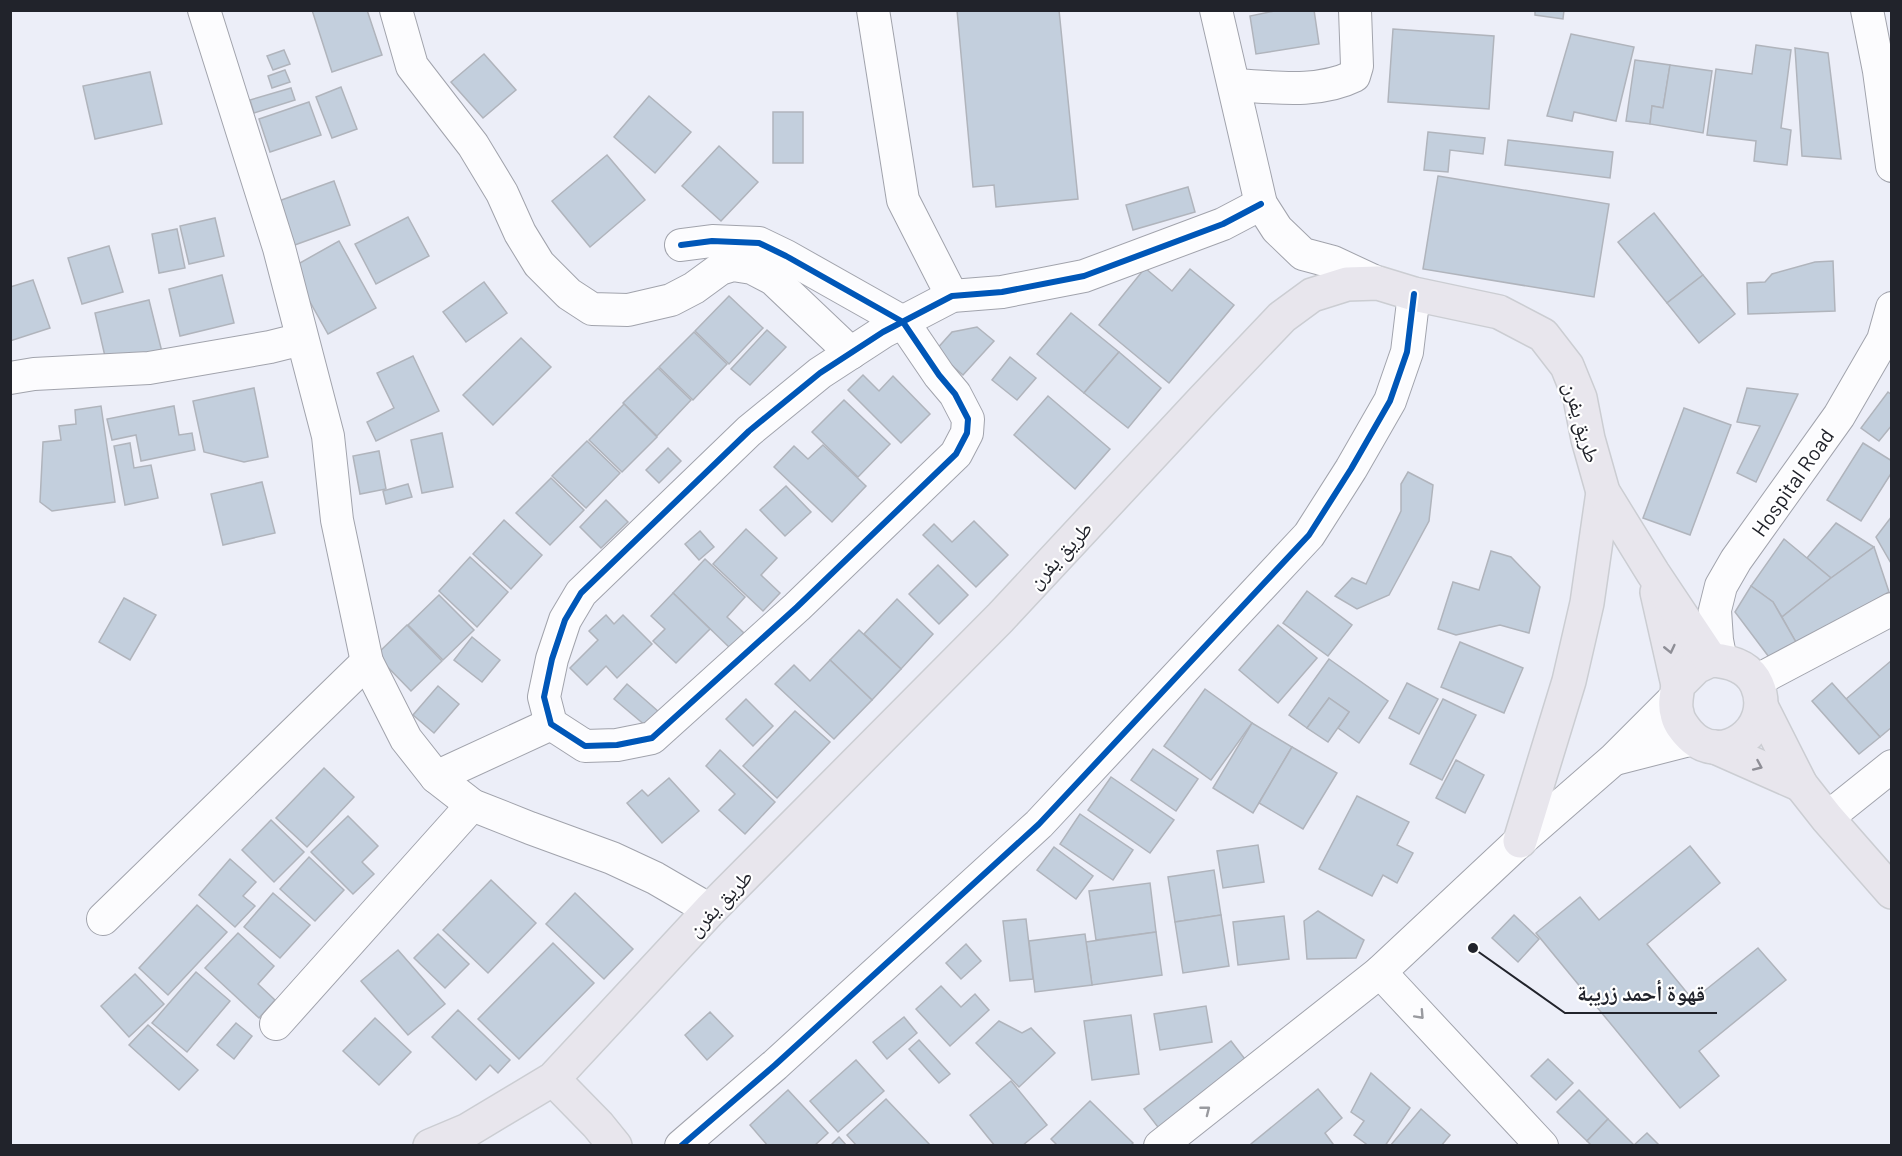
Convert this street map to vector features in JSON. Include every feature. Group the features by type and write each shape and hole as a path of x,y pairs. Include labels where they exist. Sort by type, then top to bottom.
{"main road":[{"name":"طريق يفرن","path":"430,1146 468,1130 553,1079 710,910 1000,618 1282,317 1312,295 1347,284 1378,283 1414,294 1499,312 1543,335 1567,366 1580,398 1588,439 1603,492 1653,573 1716,660"},
{"path":"1520,841 1574,658 1587,603 1603,492"},
{"path":"1653,573 1677,691 1676,711 1680,723 1704,743 1801,785"},
{"path":"1677,691 1696,667 1716,660 1735,664 1747,671 1801,785 1892,892"},
{"path":"1704,743 1728,745 1741,741 1758,721 1759,694"},
{"path":"553,1079 615,1146"}],"street":[{"path":"204,10 279,248 328,436 337,520 367,662 405,739 436,777 472,805 612,858 655,878 710,910"},
{"path":"396,10 412,66 473,145 502,193 520,233 539,264 569,294 592,309 628,310 671,300 694,288 720,269 733,265 752,267 773,279 851,353"},
{"path":"873,10 903,200 952,296"},
{"path":"1216,10 1260,204 1277,229 1303,254 1333,262 1378,283"},
{"path":"1234,85 1288,88 1328,85 1354,76 1357,66 1355,10"},
{"path":"1867,10 1892,166"},
{"path":"681,245 712,241 759,243 903,322 939,375 955,394 968,419 967,433 956,454 797,607 652,738 617,745 585,746 551,723 544,697 552,659 565,620 581,593 749,431 820,373 883,332 903,322 952,296 1002,292 1084,276 1223,224 1260,204"},
{"path":"681,1146 775,1065 1039,824 1309,535 1351,469 1390,400 1407,352 1414,294"},
{"name":"Hospital Road","path":"1716,660 1715,610 1721,586 1736,560 1839,416 1883,340 1892,308"},
{"path":"10,378 34,374 149,368 302,339"},
{"path":"1759,694 1892,609"},
{"path":"104,919 367,662"},
{"path":"1160,1146 1380,972 1520,841 1614,759 1677,691"},
{"path":"436,777 551,723"},
{"path":"1614,759 1704,743"},
{"path":"1827,818 1892,766"},
{"path":"276,1024 472,805"},
{"path":"1380,972 1542,1146"}],"building":[{"path":"312,10 367,10 382,55 332,72"},
{"path":"957,10 1059,10 1078,199 996,207 994,185 973,187"},
{"path":"1279,10 1314,10 1319,44 1256,54 1250,16"},
{"path":"1535,10 1564,10 1563,19 1535,15"},
{"path":"1393,29 1494,36 1489,109 1388,102"},
{"path":"1571,34 1634,47 1616,121 1574,112 1572,121 1547,116"},
{"path":"1756,45 1791,50 1781,128 1791,130 1787,165 1754,161 1756,141 1707,135 1716,69 1752,74"},
{"path":"1795,48 1828,53 1841,159 1802,156"},
{"path":"284,50 290,64 273,70 267,56"},
{"path":"484,54 516,90 483,118 451,82"},
{"path":"1635,60 1670,65 1663,108 1652,106 1650,124 1626,121"},
{"path":"1670,65 1712,71 1703,133 1650,124 1652,106 1663,108"},
{"path":"285,70 290,82 272,88 268,76"},
{"path":"150,72 162,124 95,139 83,86"},
{"path":"341,87 357,129 332,138 316,97"},
{"path":"291,88 295,100 254,113 250,100"},
{"path":"649,96 691,132 655,173 614,137"},
{"path":"309,102 321,135 270,152 259,119"},
{"path":"773,112 803,112 803,163 773,163"},
{"path":"1428,132 1485,138 1483,154 1450,150 1448,172 1424,170"},
{"path":"1508,140 1613,152 1610,178 1505,165"},
{"path":"719,146 758,182 721,221 682,186"},
{"path":"607,155 645,200 590,247 552,201"},
{"path":"1438,176 1609,204 1594,297 1423,269"},
{"path":"334,181 350,225 292,246 276,202"},
{"path":"1188,187 1195,212 1133,230 1126,205"},
{"path":"1654,213 1703,275 1667,303 1618,242"},
{"path":"408,217 429,256 376,284 355,244"},
{"path":"215,218 224,256 189,264 180,226"},
{"path":"177,229 185,268 159,273 152,234"},
{"path":"339,241 376,308 328,334 291,268"},
{"path":"109,246 123,292 82,304 68,258"},
{"path":"1833,261 1835,311 1748,314 1747,283 1765,282 1772,274 1815,262"},
{"path":"1145,268 1172,291 1190,269 1234,305 1169,383 1099,325"},
{"path":"222,275 234,323 180,336 169,289"},
{"path":"1703,275 1735,314 1699,343 1667,303"},
{"path":"33,280 50,328 10,341 10,287"},
{"path":"484,282 507,313 466,342 443,312"},
{"path":"729,296 763,328 729,364 695,331"},
{"path":"149,300 162,352 107,365 95,313"},
{"path":"1071,313 1119,352 1084,393 1037,354"},
{"path":"977,327 994,341 963,375 935,351 952,332"},
{"path":"767,330 786,347 750,385 731,369"},
{"path":"694,332 727,364 693,400 659,367"},
{"path":"521,338 551,367 493,425 463,395"},
{"path":"1119,352 1161,388 1128,428 1084,393"},
{"path":"413,356 439,411 376,441 367,422 394,408 377,373"},
{"path":"1010,357 1036,378 1017,400 992,380"},
{"path":"658,368 691,400 657,436 623,403"},
{"path":"863,375 879,391 893,376 930,414 901,443 848,390"},
{"path":"254,388 268,457 244,462 204,452 193,401"},
{"path":"1747,388 1798,394 1756,482 1737,473 1760,426 1737,422"},
{"path":"1888,392 1892,395 1892,425 1879,441 1861,428"},
{"path":"1048,396 1110,449 1075,489 1014,435"},
{"path":"844,400 890,444 858,477 812,432"},
{"path":"624,404 657,437 622,472 589,440"},
{"path":"101,406 115,502 52,511 40,502 43,442 61,440 59,426 76,424 75,410"},
{"path":"174,406 179,435 192,433 195,450 141,461 136,435 112,440 107,419"},
{"path":"1684,408 1731,425 1690,535 1643,518"},
{"path":"442,433 453,487 422,493 411,440"},
{"path":"587,441 620,473 586,508 552,476"},
{"path":"130,443 134,468 151,465 158,498 125,505 114,446"},
{"path":"1863,443 1892,461 1892,472 1861,521 1827,500"},
{"path":"823,445 866,486 832,522 774,467 794,446 808,459"},
{"path":"668,448 681,461 659,483 646,470"},
{"path":"379,451 386,489 360,494 353,456"},
{"path":"1408,472 1433,485 1429,521 1389,595 1357,609 1335,596 1352,578 1366,584 1401,511 1401,484"},
{"path":"551,478 584,510 550,545 516,513"},
{"path":"262,482 275,533 223,545 211,494"},
{"path":"408,484 412,497 386,504 383,491"},
{"path":"786,486 811,512 785,536 760,510"},
{"path":"606,500 628,522 601,548 580,527"},
{"path":"1892,516 1892,565 1876,537"},
{"path":"504,520 542,555 511,589 473,554"},
{"path":"974,521 1008,555 976,587 923,535 934,524 952,542"},
{"path":"1836,523 1874,547 1831,578 1807,558"},
{"path":"746,529 777,558 761,575 780,593 763,611 713,564"},
{"path":"700,531 714,547 699,560 685,544"},
{"path":"1784,539 1831,578 1782,617 1773,602 1751,586"},
{"path":"1874,547 1889,592 1797,644 1782,617"},
{"path":"1491,551 1511,557 1540,587 1529,633 1500,625 1456,635 1438,629 1453,582 1479,590"},
{"path":"470,557 508,592 477,627 439,591"},
{"path":"705,559 745,597 727,617 744,633 730,648 673,593"},
{"path":"938,565 968,595 939,624 909,594"},
{"path":"1751,586 1773,602 1797,644 1769,657 1735,612"},
{"path":"1307,591 1352,625 1328,656 1283,623"},
{"path":"673,593 710,629 676,663 653,641 665,629 651,616"},
{"path":"439,595 474,630 443,660 408,625"},
{"path":"124,598 156,615 130,660 99,642"},
{"path":"897,599 933,634 901,669 864,634"},
{"path":"606,615 614,624 623,615 652,644 617,678 606,666 587,685 570,668 598,640 589,631"},
{"path":"407,625 442,661 411,691 376,655"},
{"path":"1278,625 1317,658 1278,703 1239,670"},
{"path":"859,630 901,669 872,700 830,660"},
{"path":"472,637 500,660 482,682 454,660"},
{"path":"1460,642 1523,668 1504,713 1441,687"},
{"path":"1329,659 1388,701 1359,743 1338,728 1349,712 1329,698 1307,728 1289,715"},
{"path":"830,660 872,700 834,739 775,684 794,665 810,681"},
{"path":"1892,660 1892,727 1880,737 1846,699"},
{"path":"1407,683 1438,699 1419,734 1389,718"},
{"path":"1832,683 1880,737 1859,754 1812,701"},
{"path":"627,684 659,712 646,726 614,699"},
{"path":"438,686 459,704 434,733 413,715"},
{"path":"1205,689 1252,723 1211,780 1164,746"},
{"path":"1329,698 1349,712 1328,742 1307,728"},
{"path":"746,699 773,726 753,746 726,719"},
{"path":"1443,699 1476,715 1442,780 1410,764"},
{"path":"795,711 830,742 777,798 743,766"},
{"path":"1252,723 1292,747 1253,813 1213,788"},
{"path":"1292,747 1337,773 1303,829 1259,803"},
{"path":"1153,749 1198,779 1176,811 1131,780"},
{"path":"720,750 775,802 745,834 719,810 735,794 706,766"},
{"path":"1456,760 1484,775 1465,813 1436,798"},
{"path":"324,768 354,797 307,847 276,818"},
{"path":"1111,777 1174,820 1150,853 1088,810"},
{"path":"669,778 699,811 662,843 627,803 642,790 648,796"},
{"path":"1357,796 1409,822 1397,845 1413,853 1397,883 1383,875 1372,896 1319,869"},
{"path":"1080,814 1133,850 1113,880 1060,844"},
{"path":"348,816 378,846 362,862 374,874 353,894 311,852"},
{"path":"271,820 304,852 274,882 242,850"},
{"path":"1258,845 1264,882 1223,888 1217,851"},
{"path":"1690,846 1720,883 1647,944 1693,1000 1758,948 1786,980 1699,1051 1719,1076 1680,1108 1536,933 1580,897 1599,920"},
{"path":"1054,847 1093,876 1076,899 1037,870"},
{"path":"309,857 344,890 315,921 280,889"},
{"path":"230,859 256,882 243,896 255,906 235,927 199,895"},
{"path":"1214,870 1221,915 1175,922 1168,877"},
{"path":"491,880 536,923 488,973 443,930"},
{"path":"1150,883 1156,932 1096,940 1089,891"},
{"path":"273,893 310,925 280,958 244,927"},
{"path":"575,893 633,949 604,979 546,924"},
{"path":"197,905 227,932 168,995 139,968"},
{"path":"1318,911 1364,940 1356,958 1307,959 1304,921"},
{"path":"1221,915 1229,966 1183,973 1175,922"},
{"path":"1514,915 1539,939 1518,962 1492,938"},
{"path":"1284,916 1289,959 1238,965 1233,922"},
{"path":"1026,919 1033,979 1010,981 1003,921"},
{"path":"1156,932 1162,975 1092,985 1086,942"},
{"path":"238,933 274,966 258,984 275,1000 259,1018 205,968"},
{"path":"438,934 469,964 445,988 414,958"},
{"path":"1085,934 1092,985 1035,992 1029,941"},
{"path":"553,943 594,983 519,1059 478,1019"},
{"path":"966,944 981,961 961,979 946,963"},
{"path":"398,950 445,1004 408,1035 361,981"},
{"path":"196,972 230,1001 187,1052 152,1023"},
{"path":"135,974 164,1004 129,1037 101,1006"},
{"path":"941,986 961,1007 975,994 989,1010 950,1046 916,1009"},
{"path":"1206,1006 1212,1042 1160,1050 1154,1014"},
{"path":"458,1010 510,1060 498,1073 490,1065 476,1080 432,1037"},
{"path":"710,1012 733,1036 707,1060 685,1035"},
{"path":"1131,1015 1139,1074 1092,1080 1084,1021"},
{"path":"904,1017 917,1033 887,1059 873,1042"},
{"path":"375,1018 411,1052 379,1085 343,1051"},
{"path":"999,1021 1022,1033 1031,1028 1055,1053 1019,1087 976,1043"},
{"path":"236,1023 252,1036 234,1059 217,1045"},
{"path":"148,1025 198,1070 179,1090 129,1045"},
{"path":"919,1040 950,1074 939,1083 909,1049"},
{"path":"1231,1041 1248,1063 1161,1131 1144,1109"},
{"path":"1548,1059 1573,1083 1556,1100 1531,1076"},
{"path":"856,1060 884,1091 838,1132 810,1101"},
{"path":"1371,1073 1410,1108 1385,1146 1369,1146 1354,1135 1364,1121 1351,1112"},
{"path":"1011,1081 1047,1125 1022,1146 995,1146 970,1115"},
{"path":"1318,1089 1342,1118 1325,1133 1333,1144 1331,1146 1252,1146 1251,1144"},
{"path":"788,1090 828,1133 814,1146 768,1146 750,1125"},
{"path":"1579,1090 1608,1119 1587,1141 1557,1112"},
{"path":"886,1099 931,1146 857,1146 847,1135"},
{"path":"1090,1101 1133,1143 1130,1146 1058,1146 1051,1139"},
{"path":"1421,1109 1450,1135 1441,1146 1390,1146"},
{"path":"1608,1119 1634,1146 1592,1146 1587,1141"},
{"path":"1647,1133 1660,1146 1634,1146 1634,1145"},
{"path":"839,1137 847,1146 830,1146"}],"cycle path":[{"path":"681,245 712,241 759,243 786,256 903,322 939,375 955,394 968,419 967,433 956,454 797,607 652,738 617,745 585,746 551,724 544,697 552,659 565,620 581,593 749,431 820,373 883,332 952,296 1002,292 1084,276 1223,224 1261,204"},
{"path":"681,1146 775,1065 1039,824 1309,535 1351,469 1390,401 1407,352 1414,294"}],"place":[{"name":"قهوة أحمد زريبة","path":"1473,948"}]}
